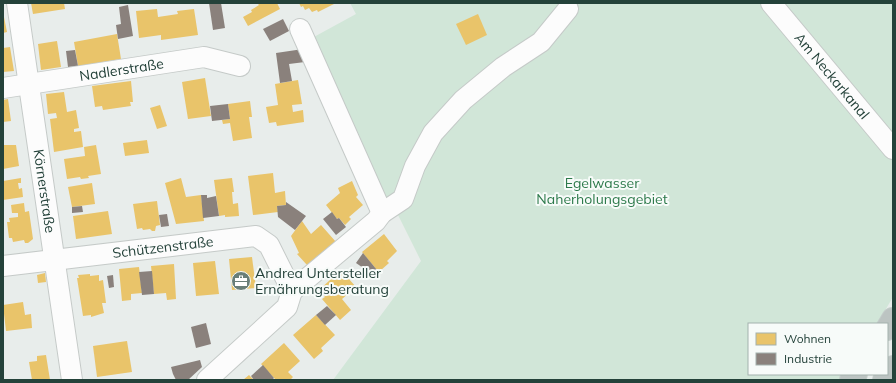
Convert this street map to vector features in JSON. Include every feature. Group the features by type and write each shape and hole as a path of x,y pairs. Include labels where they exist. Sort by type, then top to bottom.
{"street":[{"name":"Körnerstraße","path":"17,3 72,380"},
{"name":"Am Neckarkanal","path":"771,3 893,150"},
{"path":"207,380 287,307 292,291 376,221 382,213 403,199 415,166 433,133 462,100 503,67 541,42 568,10"},
{"path":"300,29 382,213"},
{"name":"Nadlerstraße","path":"3,88 204,57 240,66"},
{"name":"Schützenstraße","path":"3,266 256,236 269,245 292,291"}],"green space":[{"name":"Egelwasser Naherholungsgebiet","path":"350,3 893,3 893,297 878,323 748,323 748,375 842,375 839,380 333,380 421,261 391,201 380,206 312,38 356,14"}],"building: Wohnen":[{"path":"31,3 64,3 65,9 33,14"},
{"path":"257,3 277,3 280,9 248,26 243,17 252,12 251,10 259,5"},
{"path":"299,3 336,3 318,12 317,10 312,12 309,8 305,10"},
{"path":"157,9 158,17 178,14 177,11 194,9 198,35 161,40 161,35 139,38 136,11"},
{"path":"3,12 7,32 3,33"},
{"path":"478,14 487,35 466,45 456,24"},
{"path":"117,34 121,59 78,66 74,42"},
{"path":"57,41 61,67 41,70 38,44"},
{"path":"10,47 14,71 3,72 3,48"},
{"path":"205,78 211,116 188,119 182,82"},
{"path":"298,80 302,104 292,105 293,112 303,110 304,122 277,126 276,122 269,123 266,107 278,105 275,84"},
{"path":"131,81 133,102 130,102 131,106 103,110 102,106 95,107 92,86"},
{"path":"64,92 67,112 76,110 79,128 74,129 74,132 81,131 83,147 54,152 50,119 57,118 56,113 48,114 46,94"},
{"path":"8,99 11,121 3,122 3,100"},
{"path":"250,101 252,117 249,117 252,138 233,141 230,123 223,124 222,120 230,119 228,104"},
{"path":"160,105 167,126 157,129 150,108"},
{"path":"147,140 149,153 125,156 123,143"},
{"path":"3,145 16,145 19,166 3,169"},
{"path":"96,145 101,174 88,176 89,178 81,179 80,177 67,179 64,159 85,156 84,147"},
{"path":"273,173 275,193 285,191 286,205 277,206 278,212 253,215 248,176"},
{"path":"21,178 21,183 18,183 19,189 22,188 23,197 3,200 3,181"},
{"path":"181,178 186,197 201,195 204,221 176,224 165,183"},
{"path":"232,178 234,192 232,192 233,204 238,203 239,216 219,216 214,180"},
{"path":"352,181 358,195 356,197 363,205 349,217 351,219 345,225 339,218 337,219 326,205 340,193 338,188"},
{"path":"92,183 95,204 72,207 68,187"},
{"path":"157,201 160,225 156,226 155,231 150,229 143,230 142,228 137,229 133,204"},
{"path":"24,203 25,212 29,211 33,239 28,243 25,243 24,240 13,242 12,238 9,238 7,222 10,222 9,218 18,217 18,213 12,213 11,205"},
{"path":"108,211 112,234 76,239 73,216"},
{"path":"302,221 311,234 321,225 336,242 315,261 314,259 307,265 297,254 299,253 291,236"},
{"path":"384,234 397,251 387,261 389,263 380,271 378,269 377,270 362,252"},
{"path":"252,257 256,288 232,290 229,259"},
{"path":"215,261 219,294 196,296 193,263"},
{"path":"174,264 176,299 167,300 166,293 154,294 151,266"},
{"path":"139,267 142,293 131,294 131,300 122,301 119,269"},
{"path":"341,270 356,287 342,299 351,310 340,320 322,299 325,297 319,290"},
{"path":"45,273 46,282 38,283 37,275"},
{"path":"90,274 90,276 99,275 99,281 103,280 106,303 102,303 104,313 91,317 91,315 83,316 77,278 79,278 78,275"},
{"path":"23,302 25,315 31,314 32,328 6,331 3,305"},
{"path":"316,315 335,335 321,348 323,351 314,359 293,335"},
{"path":"127,341 132,372 97,377 93,346"},
{"path":"284,343 300,361 288,372 293,377 290,380 276,380 261,364"},
{"path":"46,355 50,380 32,380 29,362 37,361 37,356"},
{"path":"249,375 254,380 243,380"}],"building: Industrie":[{"path":"209,3 221,3 225,28 213,30"},
{"path":"128,5 133,36 118,39 116,25 121,24 119,7"},
{"path":"283,19 289,31 270,41 263,29"},
{"path":"303,49 305,62 289,64 292,81 280,83 276,53"},
{"path":"75,50 78,66 68,67 66,51"},
{"path":"228,104 230,119 212,121 210,106"},
{"path":"201,195 207,195 207,198 216,196 219,216 203,218"},
{"path":"286,202 306,216 295,230 278,217 277,206 286,205"},
{"path":"82,206 83,212 72,213 72,207"},
{"path":"332,212 346,227 336,235 323,219"},
{"path":"167,214 169,226 161,227 159,215"},
{"path":"363,253 377,270 372,274 356,263"},
{"path":"152,271 154,294 142,295 139,272"},
{"path":"113,275 114,287 109,288 107,276"},
{"path":"327,306 336,315 325,325 316,315"},
{"path":"206,323 211,344 196,348 191,327"},
{"path":"200,360 202,367 188,380 176,380 171,367"},
{"path":"263,365 274,378 272,380 254,380 251,376"}],"place":[{"name":"Andrea Untersteller Ernährungsberatung","path":"241,281"}]}
